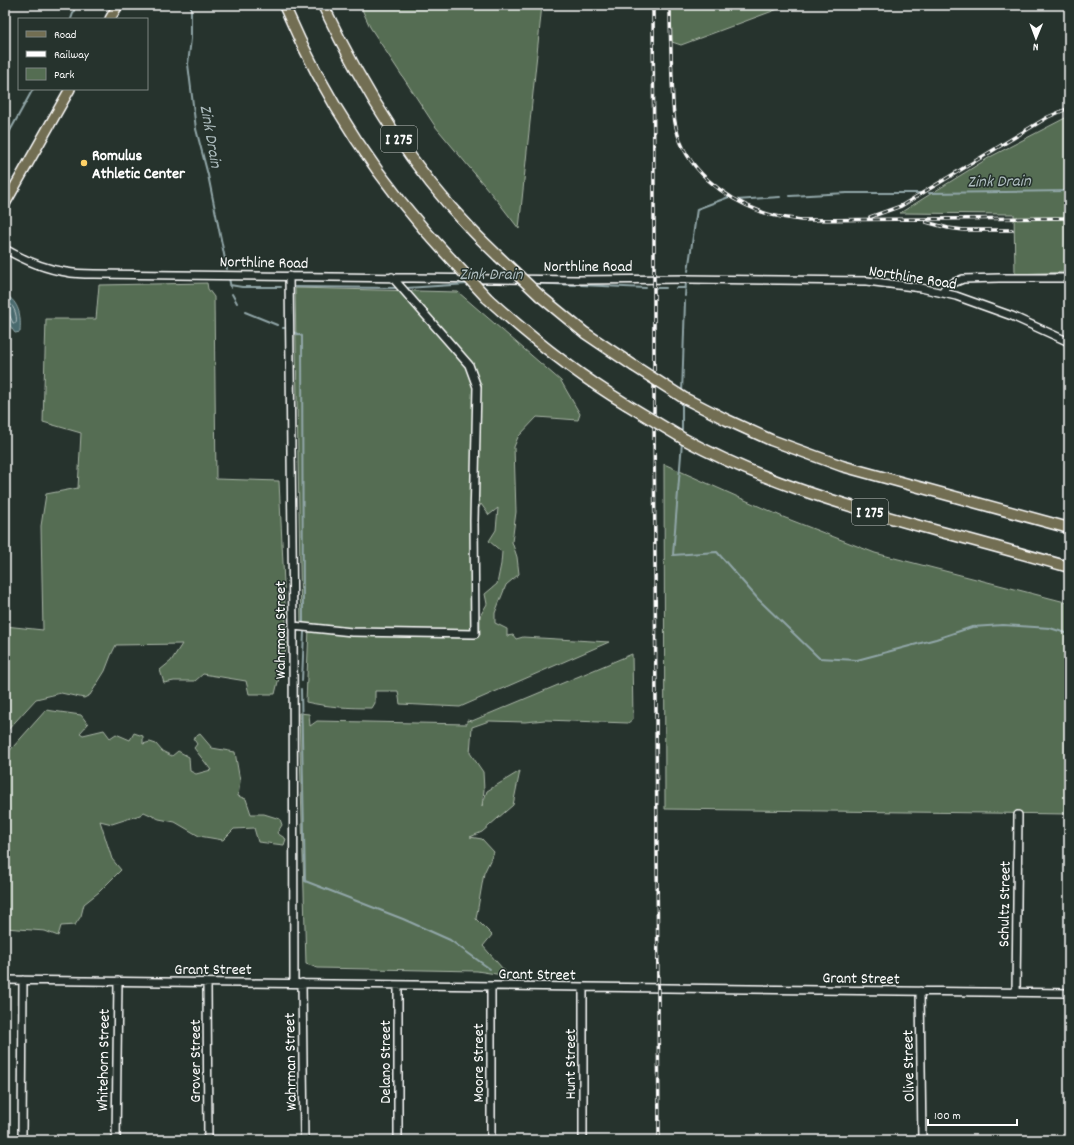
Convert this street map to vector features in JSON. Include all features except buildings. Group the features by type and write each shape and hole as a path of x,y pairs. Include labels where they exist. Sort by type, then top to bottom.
{"highway":[{"name":"I 275","path":"284,5 316,72 340,114 377,170 402,204 487,298 560,359 600,389 684,439 758,474 829,500 1069,566"},
{"name":"I 275","path":"324,5 342,44 371,94 409,154 450,206 469,228 540,296 585,333 684,398 771,440 842,466 1069,528"}],"main road":[{"path":"111,18 118,5"},
{"path":"5,204 69,90"}],"street":[{"name":"Northline Road","path":"5,249 34,263 67,273 578,280 687,278 867,281 942,292 956,296 1012,316 1069,342"},
{"name":"Wahrman Street","path":"289,276 294,626 294,983"},
{"path":"294,626 352,632 475,634 474,521 478,387 469,365 392,277"},
{"path":"942,292 946,287 963,279 1069,278"},
{"name":"Schultz Street","path":"1016,992 1018,815"},
{"name":"Grant Street","path":"5,980 1069,993"},
{"path":"22,1140 23,980"},
{"name":"Whitehorn Street","path":"116,1140 118,981"},
{"name":"Grover Street","path":"207,982 208,1140"},
{"name":"Wahrman Street","path":"302,983 304,1140"},
{"name":"Delano Street","path":"398,985 398,1140"},
{"name":"Moore Street","path":"490,1140 491,986"},
{"name":"Hunt Street","path":"583,987 583,1140"},
{"name":"Olive Street","path":"920,991 922,1140"}],"green space":[{"path":"360,5 542,5 519,229 435,126 370,27"},
{"path":"671,5 789,5 681,45 672,42"},
{"path":"1069,116 1069,272 1015,274 1014,214 900,213 990,157"},
{"path":"207,283 208,289 214,297 216,479 279,481 287,645 275,694 249,694 246,681 203,674 195,681 174,681 164,683 160,670 171,661 182,644 116,645 105,671 90,695 84,698 61,693 36,699 5,733 5,626 43,630 41,526 46,494 78,488 81,433 43,422 46,319 96,319 99,285"},
{"path":"295,288 458,292 561,381 580,414 578,420 537,417 518,437 514,447 516,512 512,542 517,557 519,574 506,585 495,613 495,623 507,629 507,636 513,635 516,639 523,637 609,642 460,707 400,704 398,691 375,691 375,703 372,708 347,707 306,702 309,627 301,625","holes":["481,504 489,515 498,508 496,530 489,541 502,552 497,584 485,594 487,604 480,616 480,634 472,629 474,516"]},
{"path":"664,464 783,517 875,553 1069,603 1069,814 665,809"},
{"path":"632,654 633,719 628,723 545,720 525,722 489,721 472,727 470,753 483,772 484,790 482,806 487,791 520,771 513,805 482,832 470,837 482,839 494,852 484,873 476,919 492,935 483,946 509,976 477,971 318,968 306,964 299,713 309,714 310,726 317,721 467,724 467,720 472,721"},
{"path":"46,710 81,715 88,724 80,733 83,735 104,730 110,738 116,734 130,740 134,733 143,736 143,744 150,742 156,744 162,751 172,756 178,751 189,757 190,771 196,774 211,770 194,748 197,744 193,738 200,734 212,748 235,752 240,781 238,796 246,799 251,814 264,814 280,819 282,825 277,833 286,839 284,845 258,842 254,828 234,829 223,840 199,836 175,822 159,819 144,812 140,815 112,824 100,821 112,859 121,870 99,892 84,904 81,916 75,925 61,926 58,936 45,931 5,928 5,756"}],"water":[{"path":"8,296 15,303 19,312 20,332 15,333 8,320 5,297"}],"waterway":[{"path":"71,18 76,5"},
{"name":"Zink Drain","path":"191,5 191,39 188,64 196,129 208,175 227,269"},
{"path":"5,140 32,90"},
{"name":"Zink Drain","path":"929,193 1069,191"},
{"name":"Zink Drain","path":"790,196 847,193 921,193"},
{"name":"Zink Drain","path":"688,271 697,209 729,197"},
{"name":"Zink Drain","path":"736,200 780,197"},
{"name":"Zink Drain","path":"229,278 231,288"},
{"name":"Zink Drain","path":"685,296 686,282"},
{"name":"Zink Drain","path":"478,283 522,283"},
{"name":"Zink Drain","path":"532,283 575,285"},
{"name":"Zink Drain","path":"406,288 468,284"},
{"name":"Zink Drain","path":"230,285 242,287 281,287"},
{"name":"Zink Drain","path":"581,285 646,288"},
{"name":"Zink Drain","path":"295,287 396,288"},
{"name":"Zink Drain","path":"657,288 666,288"},
{"name":"Zink Drain","path":"676,288 686,288"},
{"path":"232,294 237,303"},
{"path":"682,394 685,301"},
{"path":"245,312 277,325"},
{"path":"293,332 302,336 303,625"},
{"path":"682,400 682,434"},
{"path":"682,442 673,555 717,552 758,599 819,658 857,660 936,639 972,627 1003,625 1050,628 1069,634"},
{"path":"302,681 304,632"},
{"path":"301,689 305,881 403,919 450,940 490,969"}],"railway":[{"path":"653,5 659,1140"},
{"path":"670,5 673,109 676,127 681,142 697,169 720,190 734,199 767,214 801,220 1069,218"},
{"path":"870,217 901,206 1048,117 1069,108"},
{"path":"926,222 948,228 964,230 1012,230"}],"place":[{"name":"Romulus Athletic Center","path":"84,163"}]}
